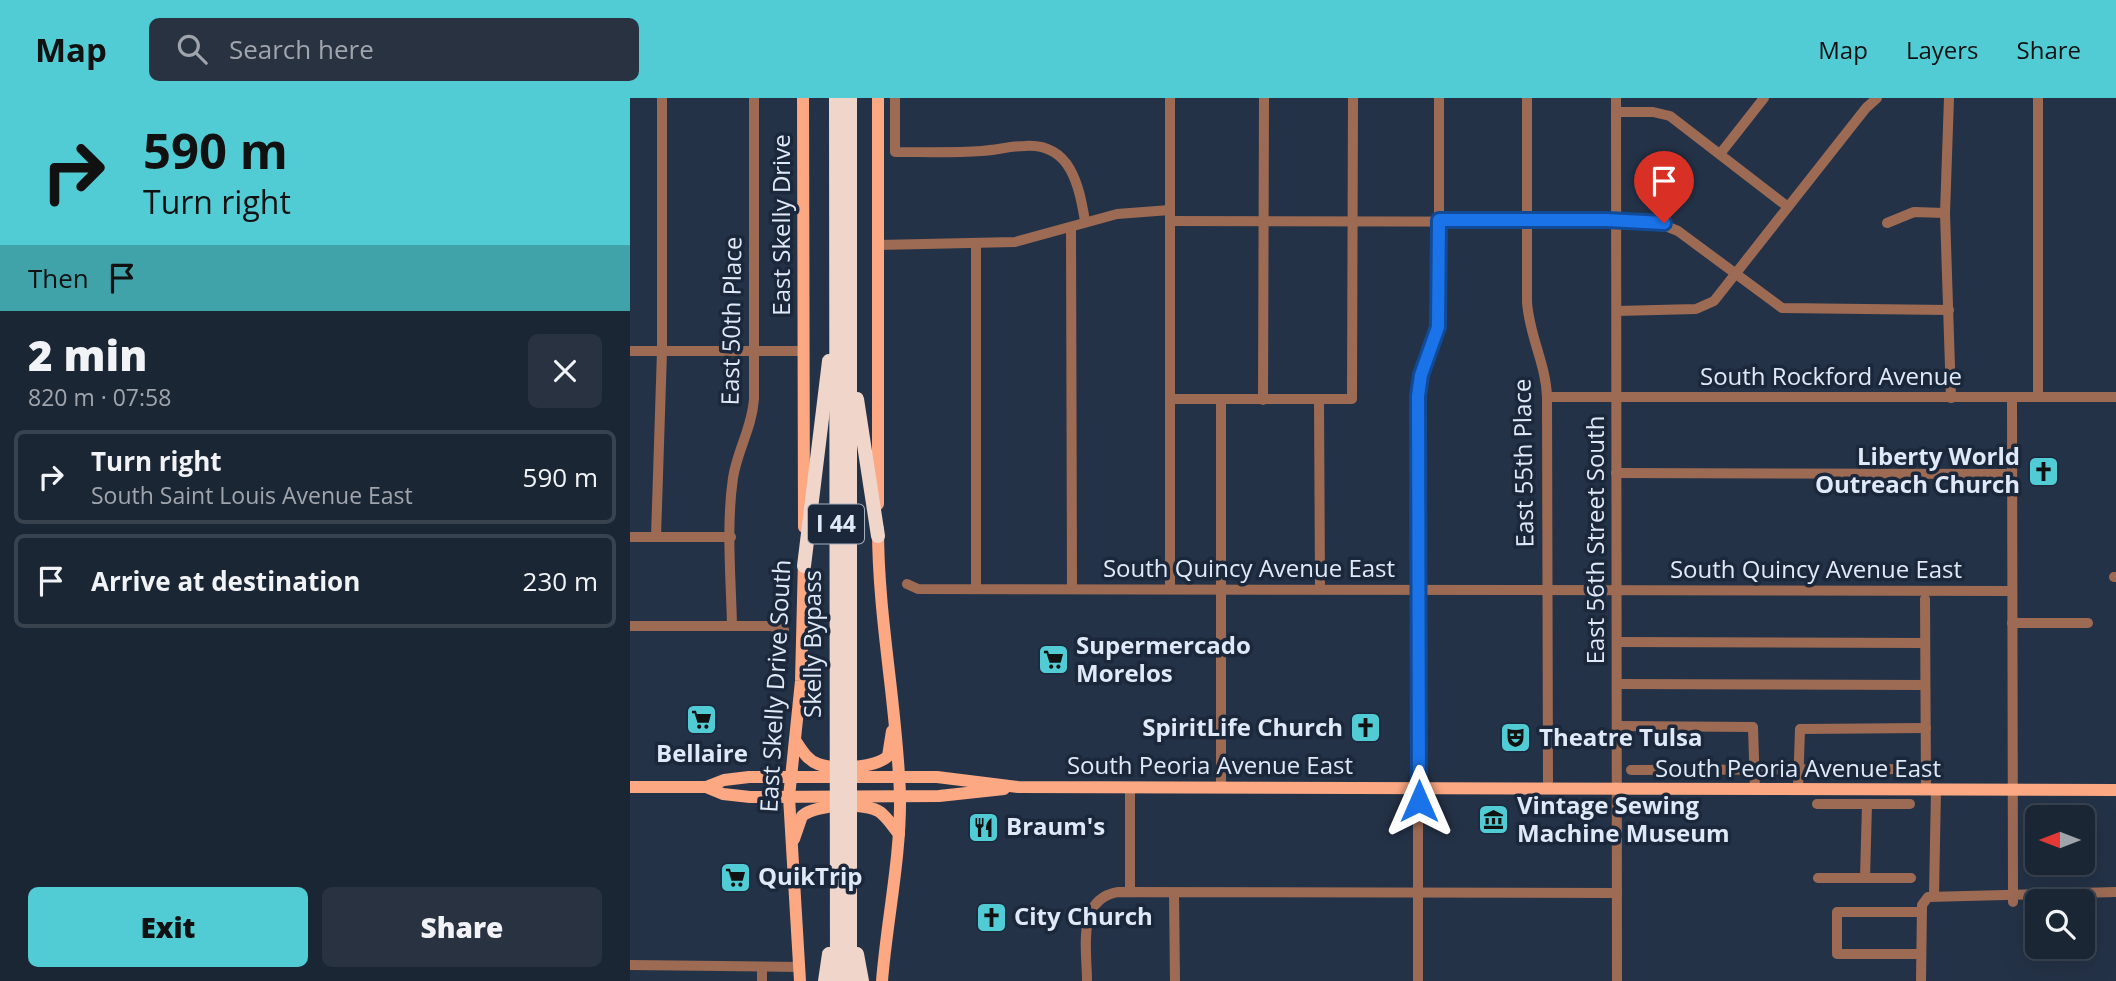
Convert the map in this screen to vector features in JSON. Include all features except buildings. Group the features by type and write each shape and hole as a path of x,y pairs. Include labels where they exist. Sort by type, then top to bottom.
{"highway":[{"name":"Skelly Bypass","path":"836,98 843,837 850,922 850,981"},
{"name":"Skelly Bypass","path":"843,736 850,359 850,98"},
{"path":"804,566 836,312"},
{"path":"850,359 878,536"},
{"name":"Skelly Bypass","path":"836,981 836,911 843,837"},
{"path":"825,981 836,911"},
{"path":"850,922 862,981"}],"main road":[{"name":"East Skelly Drive","path":"803,98 803,351"},
{"path":"878,98 878,536 880,597 895,713 900,797 899,834 882,981"},
{"name":"East Skelly Drive South","path":"800,981 789,797 803,658 803,351"},
{"path":"795,740 817,764 874,765 888,756 895,713"},
{"name":"South Peoria Avenue East","path":"630,787 706,787 724,780 790,777 899,777 963,779 1018,787"},
{"name":"South Peoria Avenue East","path":"706,787 723,794 789,797 900,797 962,794 1018,787 2116,790"},
{"path":"791,850 800,820 807,812 818,808 872,809 884,815 899,834"}],"street":[{"path":"656,537 662,351 662,98"},
{"name":"East 50th Place","path":"732,626 733,476 752,418 754,98"},
{"path":"895,98 895,152 980,152 1026,145 1043,148 1065,161 1076,177 1085,221"},
{"path":"1170,98 1170,589"},
{"path":"1263,400 1264,98"},
{"path":"1170,399 1352,399 1353,98"},
{"path":"1418,981 1418,396 1421,375 1438,327 1439,98"},
{"name":"East 55th Place","path":"1527,98 1528,319 1543,364 1547,397 1548,788"},
{"name":"East 56th Street South","path":"1616,98 1617,981"},
{"path":"1720,153 1764,98"},
{"path":"1616,311 1702,308 1714,301 1877,98"},
{"path":"1949,98 1945,212 1951,398"},
{"path":"2038,98 2038,397"},
{"path":"1616,112 1653,111 1670,116 1788,207"},
{"path":"1887,223 1914,212 1945,212"},
{"path":"878,245 1015,242 1117,214 1263,220 1656,222 1671,226 1774,304 1792,310 1950,310"},
{"path":"1071,227 1072,589"},
{"path":"976,244 976,589"},
{"path":"630,351 803,351"},
{"name":"South Rockford Avenue","path":"1547,397 2116,397"},
{"path":"2012,398 2013,897"},
{"path":"1221,400 1221,787"},
{"path":"1319,400 1320,589"},
{"path":"1616,473 2012,474"},
{"path":"630,537 731,537"},
{"name":"South Quincy Avenue East","path":"907,584 918,589 2012,591"},
{"path":"1925,599 1926,769 1931,790 1934,895"},
{"path":"2012,623 2088,623"},
{"path":"630,626 771,626 784,630"},
{"path":"1617,642 1925,643"},
{"path":"1617,684 1925,685"},
{"path":"1617,726 1753,727 1755,790"},
{"path":"1798,790 1800,729 1926,728"},
{"name":"South Peoria Avenue East","path":"1631,770 1926,769"},
{"path":"1130,787 1130,892"},
{"path":"1865,790 1861,823 1865,828 1865,878"},
{"path":"1817,804 1910,804"},
{"path":"1818,878 1911,878"},
{"path":"1087,981 1087,923 1091,908 1104,896 1130,892 1617,892"},
{"path":"1921,981 1921,912 1924,900 1934,895 2013,897 2116,892"},
{"path":"1174,893 1175,981"},
{"path":"1921,912 1837,912 1837,954 1921,954"},
{"path":"630,965 799,967"},
{"path":"762,967 762,981"}],"place":[{"name":"Liberty World Outreach Church","path":"2043,471"},
{"name":"Supermercado Morelos","path":"1053,660"},
{"name":"Bellaire","path":"702,720"},
{"name":"SpiritLife Church","path":"1366,728"},
{"name":"Theatre Tulsa","path":"1516,738"},
{"name":"Vintage Sewing Machine Museum","path":"1494,820"},
{"name":"Braum's","path":"983,827"},
{"name":"QuikTrip","path":"735,877"},
{"name":"City Church","path":"991,917"}],"route":[{"path":"1419,801 1418,396 1421,375 1438,327 1439,220 1607,220 1664,223"}]}
